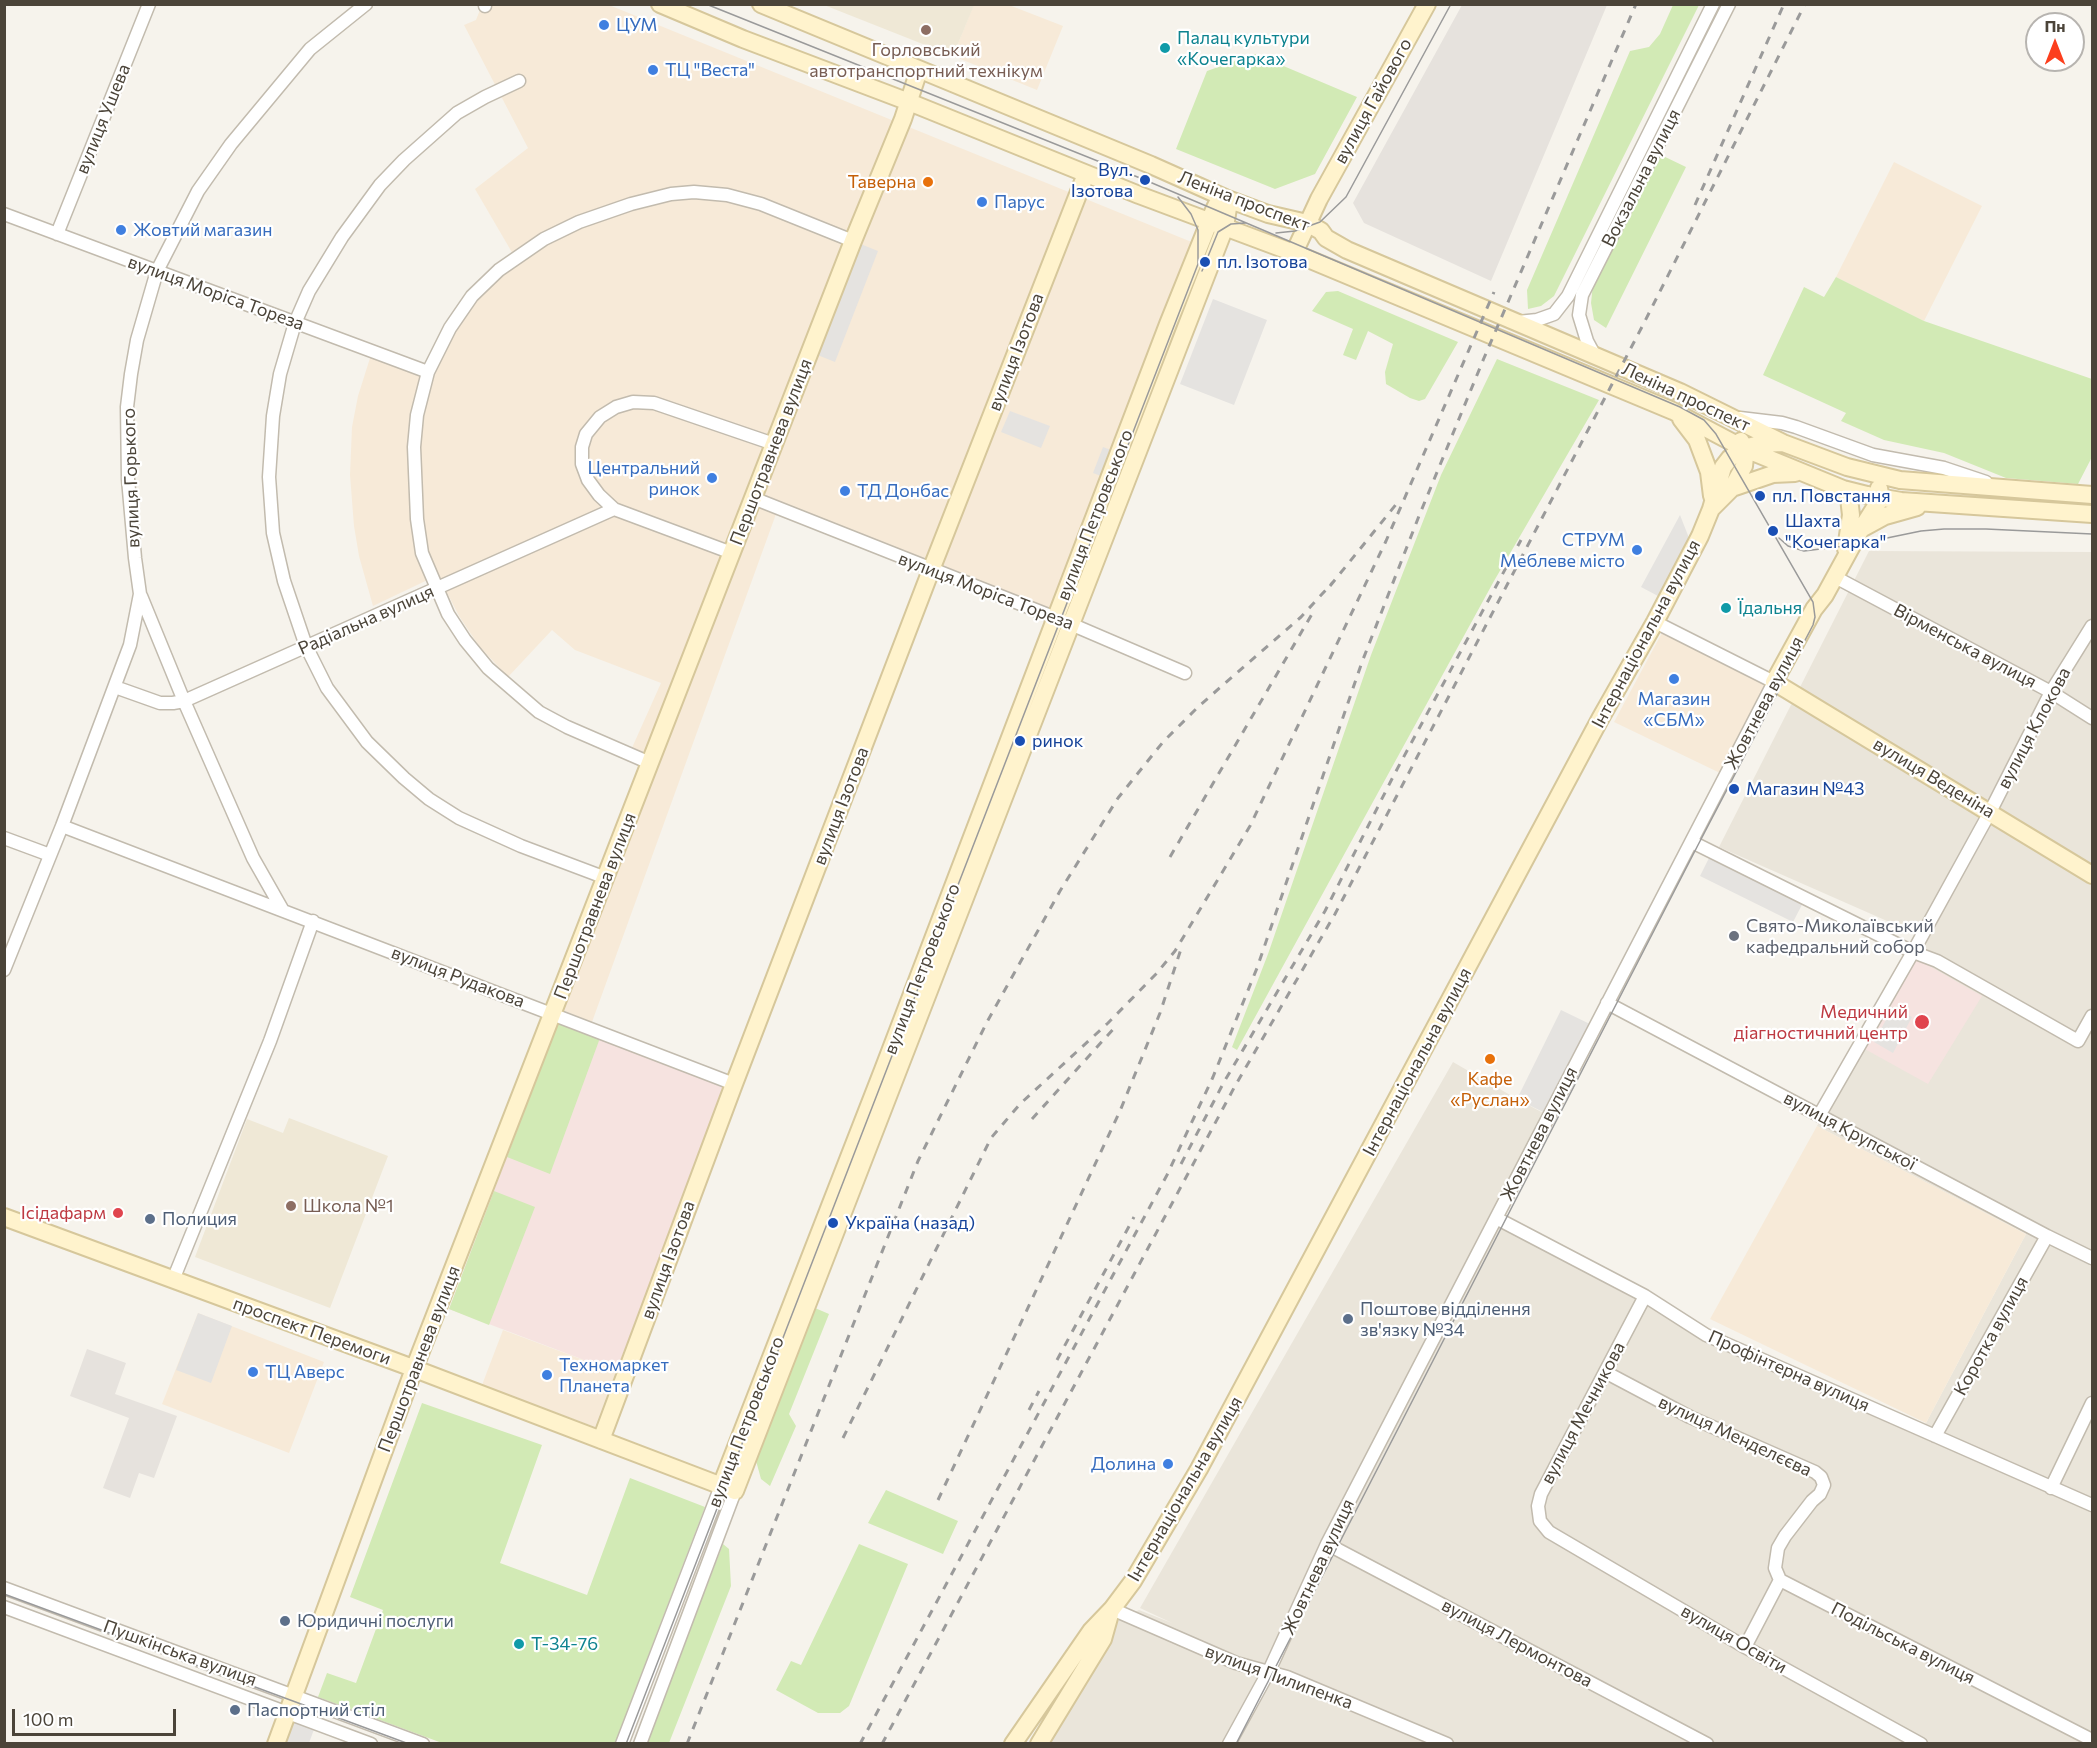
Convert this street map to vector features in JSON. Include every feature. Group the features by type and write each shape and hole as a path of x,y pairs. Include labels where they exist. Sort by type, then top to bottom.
{"main road":[{"name":"Леніна проспект","path":"660,4 1086,174 1293,253 1673,411 1743,448 1800,473 1843,489 1881,498 1933,504"},
{"name":"Леніна проспект","path":"761,4 781,8 919,70 1151,165 1225,198 1268,214 1314,227 1326,238 1347,250 1680,392 1783,443 1865,472 1900,480 2092,495"},
{"name":"вулиця Гайового","path":"1319,199 1427,4"},
{"name":"Першотравнева вулиця","path":"276,1743 414,1369 909,102 919,70"},
{"name":"вулиця Ізотова","path":"601,1440 734,1084 1086,174"},
{"name":"вулиця Петровського","path":"728,1488 887,1059 1064,622 1168,324 1217,224 1217,204 1225,198"},
{"path":"1268,214 1301,214 1319,199"},
{"path":"1293,253 1314,227 1319,199"},
{"name":"Леніна проспект","path":"1673,411 1687,425 1697,440 1712,486 1711,508"},
{"path":"1727,417 1739,434 1743,448 1744,466 1732,488"},
{"path":"1743,448 1760,444 1783,443"},
{"name":"Інтернаціональна вулиця","path":"1013,1743 1091,1631 1112,1609 1133,1581 1199,1469 1700,536 1723,467 1743,448"},
{"path":"1865,472 1877,484 1881,498"},
{"name":"Інтернаціональна вулиця","path":"1711,508 1732,488 1773,474 1800,473"},
{"path":"1839,571 1851,515 1849,498 1843,489"},
{"name":"Жовтнева вулиця","path":"1774,682 1814,609 1881,498"},
{"path":"1860,531 1885,516 1933,504 2092,514"},
{"name":"вулиця Веденіна","path":"1774,682 2092,874"},
{"name":"проспект Перемоги","path":"4,1217 728,1488"},
{"name":"Інтернаціональна вулиця","path":"1038,1743 1103,1639 1112,1609"}],"street":[{"name":"вулиця Ушева","path":"57,234 149,4"},
{"name":"вулиця Горького","path":"4,970 62,826 130,645 140,594 130,508 127,407 138,340 158,271 198,191 231,144 310,49 366,4"},
{"name":"Вокзальна вулиця","path":"1516,322 1537,320 1554,314 1568,296 1713,4"},
{"name":"Вокзальна вулиця","path":"1594,354 1587,341 1579,315 1582,295 1729,4"},
{"path":"519,81 458,113 417,147 388,177 337,245 309,291 295,322 280,374 273,416 269,477 273,533 284,581 306,646 327,688 367,742 429,799 459,818 510,841 606,878"},
{"path":"650,764 539,712 488,668 465,640 448,614 422,553 415,485 414,447 417,415 428,372 450,328 471,296 499,270 544,239 579,222 631,204 671,194 694,192 727,195 761,204 853,241"},
{"name":"вулиця Моріса Тореза","path":"4,214 428,372"},
{"path":"732,553 614,510 598,495 588,480 582,464 582,447 586,434 600,417 616,407 633,402 654,403 774,444"},
{"path":"1727,417 1782,423 1809,430 1873,455 1944,468 2004,488"},
{"path":"1842,444 1865,472"},
{"name":"вулиця Моріса Тореза","path":"753,498 1064,622 1185,673"},
{"name":"Радіальна вулиця","path":"115,687 160,703 184,701 614,510"},
{"name":"Вірменська вулиця","path":"1839,571 2051,692 2092,718"},
{"path":"140,594 253,858 282,909"},
{"path":"1655,622 1774,682"},
{"name":"вулиця Клокова","path":"1820,1114 1990,812 2051,692 2092,626"},
{"name":"Жовтнева вулиця","path":"1229,1743 1269,1671 1327,1544 1774,682"},
{"name":"вулиця Рудакова","path":"62,826 734,1084"},
{"path":"4,838 50,855"},
{"path":"1692,842 1913,952 1948,967 2078,1041 2092,1016"},
{"path":"173,1280 270,1041 313,921"},
{"name":"вулиця Крупської","path":"1607,1003 2092,1258"},
{"name":"Профінтерна вулиця","path":"1496,1218 1645,1296 1706,1335 2092,1505"},
{"name":"Коротка вулиця","path":"1935,1436 2047,1236"},
{"name":"вулиця Мечникова","path":"1549,1532 1540,1521 1538,1506 1541,1494 1645,1296"},
{"name":"вулиця Менделєєва","path":"1605,1372 1690,1417 1815,1472 1821,1477 1824,1485 1820,1494 1798,1518 1778,1548 1775,1568 1780,1580"},
{"path":"2050,1488 2092,1403"},
{"name":"вулиця Петровського","path":"622,1743 728,1488"},
{"name":"вулиця Петровського","path":"640,1743 728,1488"},
{"name":"вулиця Освіти","path":"1549,1532 1746,1647 1921,1743"},
{"name":"вулиця Лермонтова","path":"1327,1544 1707,1743"},
{"path":"1746,1647 1780,1580"},
{"name":"Подільська вулиця","path":"1780,1580 2092,1740"},
{"name":"Пушкінська вулиця","path":"4,1588 423,1743"},
{"name":"Пушкінська вулиця","path":"4,1607 371,1743"},
{"name":"вулиця Пилипенка","path":"1112,1609 1236,1663 1269,1671 1431,1740 1447,1743"}],"shaded area":[{"path":"974,4 1009,5 1063,26 1037,90 953,56"},
{"name":"Горловський автотранспортний технікум","path":"974,4 953,56 824,5"},
{"name":"Центральний ринок","path":"482,5 609,5 1194,243 1053,610 780,503 592,1022 562,1010 654,761 631,750 661,683 575,650 552,630 508,677 479,646 459,616 438,575 373,606 359,556 354,526 350,475 352,427 358,396 371,355 432,377 449,339 470,307 517,261 475,189 528,148 464,25 476,20"},
{"path":"1462,5 1607,5 1491,281 1364,223 1353,203"},
{"path":"1894,162 1982,206 1924,321 1836,277"},
{"path":"853,241 878,251 835,362 810,352"},
{"path":"1213,299 1267,320 1234,405 1180,384"},
{"path":"1010,411 1050,426 1041,448 1001,432"},
{"path":"1103,447 1119,453 1109,479 1093,473"},
{"path":"1680,515 1689,538 1658,596 1641,587"},
{"path":"1869,551 2092,552 2092,1743 1049,1744 1117,1621 1139,1610 1172,1623 1140,1608 1453,1062 1549,1116 1488,1219 1651,1308 1916,1433 1926,1423 2026,1234 1817,1126 1928,939 1719,847"},
{"path":"1663,631 1766,685 1720,773 1614,722"},
{"path":"1712,852 1805,899 1793,922 1700,876"},
{"name":"Медичний діагностичний центр","path":"1917,959 1982,996 1928,1084 1863,1048"},
{"path":"1893,1007 1912,1017 1893,1053 1874,1042"},
{"path":"1561,1010 1594,1026 1549,1115 1517,1099"},
{"path":"558,1022 725,1086 616,1372 449,1309"},
{"name":"Школа №1","path":"289,1118 388,1156 330,1308 195,1257 247,1119 283,1133"},
{"path":"1817,1126 2026,1234 1926,1423 1710,1319"},
{"path":"198,1313 324,1362 289,1453 162,1404"},
{"path":"198,1313 232,1326 211,1383 176,1370"},
{"path":"503,1330 616,1372 595,1427 482,1385"},
{"path":"87,1349 126,1363 115,1394 177,1416 154,1478 139,1473 130,1498 103,1488 129,1418 70,1396"},
{"path":"288,1713 316,1724 309,1743 276,1744"}],"green space":[{"path":"1673,5 1699,5 1554,296 1541,306 1528,309 1527,290 1630,51 1649,47 1660,34"},
{"path":"1255,54 1357,97 1315,174 1275,189 1176,149 1207,71"},
{"path":"1661,155 1686,167 1606,328 1594,320 1591,303 1593,284"},
{"path":"1836,277 1924,321 2092,379 2092,457 2078,484 2006,478 1944,453 1884,440 1841,421 1846,413 1763,375 1804,287 1824,297"},
{"path":"1338,291 1458,342 1425,399 1419,401 1410,398 1386,384 1385,372 1393,344 1368,331 1356,360 1343,355 1353,329 1312,311 1326,292"},
{"path":"1497,359 1599,400 1494,581 1237,1050 1232,1047 1268,954 1371,655 1441,475"},
{"path":"558,1022 600,1038 550,1174 507,1157"},
{"path":"494,1191 535,1207 489,1325 449,1309"},
{"path":"815,1308 829,1314 789,1414 796,1426 770,1486 761,1479 755,1457"},
{"path":"422,1403 542,1445 500,1563 587,1595 630,1478 705,1507 615,1743 442,1743 318,1697 327,1673 356,1683 383,1610 350,1597"},
{"path":"886,1490 958,1521 943,1554 868,1523"},
{"path":"723,1544 729,1549 731,1586 669,1743 646,1744"},
{"path":"859,1544 908,1564 849,1706 840,1713 818,1713 776,1690 791,1661 801,1665"}],"tram line":[{"path":"706,4 1145,180 1680,407 1704,420 1716,434 1813,602 1815,617 1813,625 1236,1744"},
{"path":"1276,233 1295,231 1320,222 1346,197 1451,4"},
{"path":"626,1744 1198,264 1198,230 1191,214 1178,197"},
{"path":"1202,271 1218,232 1231,224 1246,223"},
{"path":"1779,538 1788,546 1804,551 1944,529 2092,534"},
{"path":"4,1594 409,1744"}],"railway":[{"path":"860,1744 1167,1175 1213,1077 1257,968 1362,662 1419,516 1484,358 1636,4"},
{"path":"1695,205 1784,4"},
{"path":"882,1744 1235,1086 1335,914 1644,323 1805,4"},
{"path":"843,1438 991,1138 1020,1104 1108,1023 1156,974 1175,951 1250,826 1386,541 1494,292"},
{"path":"1330,586 1398,502"},
{"path":"1181,1164 1224,1082 1325,911 1395,773 1521,540"},
{"path":"687,1744 918,1161 987,1022 1060,891 1118,798 1163,742 1199,706 1301,617 1334,581"},
{"path":"1170,857 1312,614"},
{"path":"938,1500 1120,1111 1160,1013 1181,949"},
{"path":"1032,1119 1116,1026"},
{"path":"1057,1360 1134,1217"},
{"path":"1029,1410 1039,1391"}],"place":[{"name":"ЦУМ","path":"604,25"},
{"name":"Горловський автотранспортний технікум","path":"926,30"},
{"name":"Палац культури «Кочегарка»","path":"1165,48"},
{"name":"ТЦ \"Веста\"","path":"653,70"},
{"name":"Вул. Ізотова","path":"1145,180"},
{"name":"Таверна","path":"928,182"},
{"name":"Парус","path":"982,202"},
{"name":"Жовтий магазин","path":"121,230"},
{"name":"пл. Ізотова","path":"1205,262"},
{"name":"Центральний ринок","path":"712,478"},
{"name":"ТД Донбас","path":"845,491"},
{"name":"пл. Повстання","path":"1760,496"},
{"name":"Шахта \"Кочегарка\"","path":"1773,531"},
{"name":"СТРУМ Меблеве місто","path":"1637,550"},
{"name":"Їдальня","path":"1726,608"},
{"name":"Магазин «СБМ»","path":"1674,679"},
{"name":"ринок","path":"1020,741"},
{"name":"Магазин №43","path":"1734,789"},
{"name":"Свято-Миколаївський кафедральний собор","path":"1734,936"},
{"name":"Медичний діагностичний центр","path":"1922,1022"},
{"name":"Кафе «Руслан»","path":"1490,1059"},
{"name":"Школа №1","path":"291,1206"},
{"name":"Ісідафарм","path":"118,1213"},
{"name":"Полиция","path":"150,1219"},
{"name":"Україна (назад)","path":"833,1223"},
{"name":"Поштове відділення зв'язку №34","path":"1348,1319"},
{"name":"ТЦ Аверс","path":"253,1372"},
{"name":"Техномаркет Планета","path":"547,1375"},
{"name":"Долина","path":"1168,1464"},
{"name":"Юридичні послуги","path":"285,1621"},
{"name":"Т-34-76","path":"519,1644"},
{"name":"Паспортний стіл","path":"235,1710"}]}
